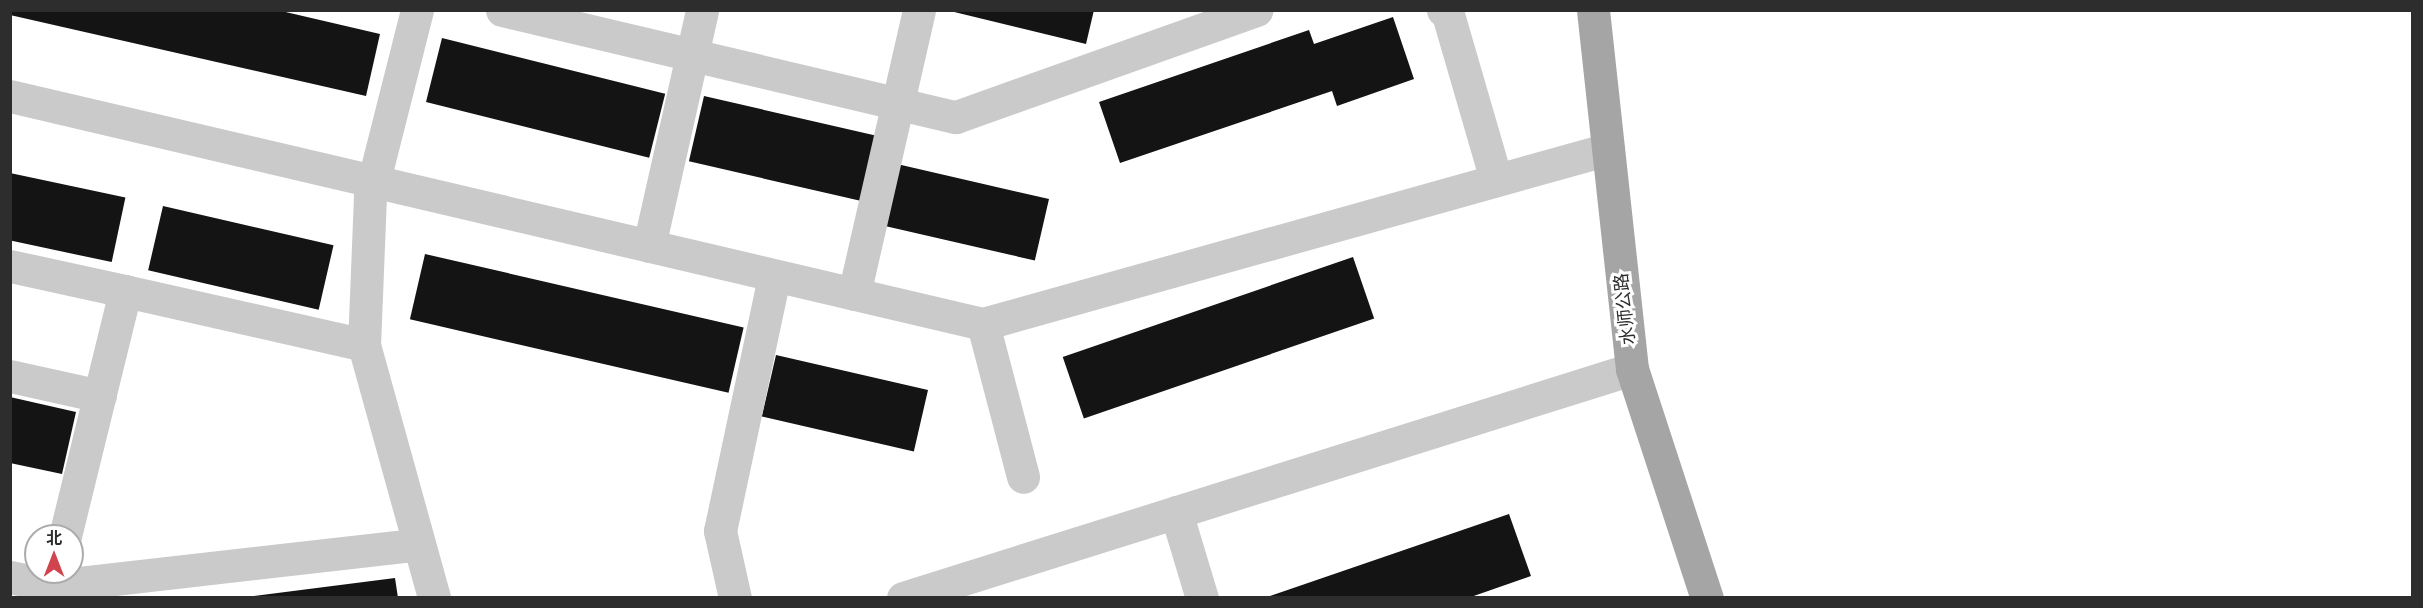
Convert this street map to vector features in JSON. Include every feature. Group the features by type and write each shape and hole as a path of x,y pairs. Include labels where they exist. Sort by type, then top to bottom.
{"main road":[{"name":"水师公路","path":"1593,10 1632,369 1707,597"}],"street":[{"path":"417,10 373,182 364,345 434,597"},
{"path":"502,10 956,117 1256,10"},
{"path":"649,246 702,10"},
{"path":"854,294 918,10"},
{"path":"1443,10 1447,11 1496,180"},
{"path":"10,96 983,324 1608,149"},
{"path":"10,266 364,345"},
{"path":"735,597 720,531 774,276"},
{"path":"68,524 125,291"},
{"path":"983,324 1023,477"},
{"path":"903,597 1632,369"},
{"path":"10,376 100,396"},
{"path":"1176,512 1202,597"},
{"path":"84,576 419,544"}],"building":[{"path":"10,10 277,10 380,34 366,96 10,15"},
{"path":"946,10 1094,10 1086,44"},
{"path":"1393,17 1414,79 1337,106 1332,91 1120,163 1099,102 1309,30 1314,44"},
{"path":"442,38 665,94 649,158 426,102"},
{"path":"704,96 876,136 861,201 689,161"},
{"path":"897,164 1049,199 1035,260 883,225"},
{"path":"10,173 125,198 112,262 10,240"},
{"path":"163,206 334,245 319,310 148,270"},
{"path":"425,254 744,328 729,393 410,319"},
{"path":"1353,257 1374,318 1084,418 1063,357"},
{"path":"776,355 928,390 914,451 762,416"},
{"path":"10,397 76,412 62,474 10,463"},
{"path":"1509,514 1531,576 1468,598 1264,598"},
{"path":"395,578 398,598 254,598 254,596"}]}
